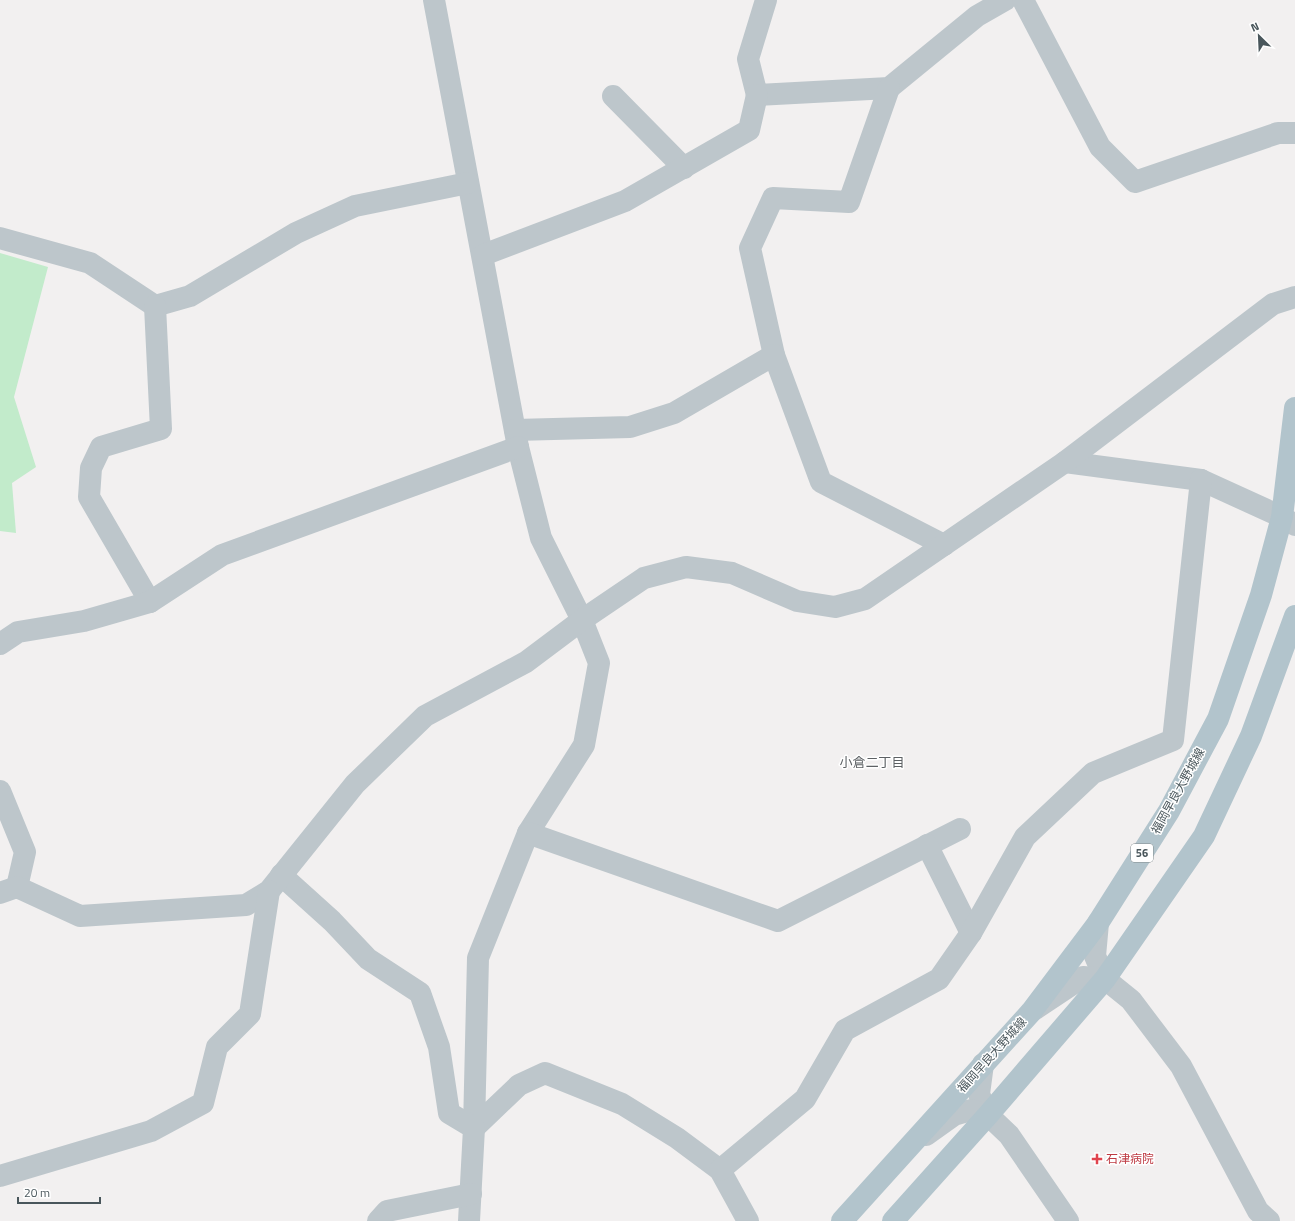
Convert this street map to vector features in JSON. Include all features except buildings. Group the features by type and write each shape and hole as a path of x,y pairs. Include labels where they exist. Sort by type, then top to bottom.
{"main road":[{"name":"福岡早良大野城線","path":"842,1221 1030,1012 1098,923 1170,811 1218,719 1288,521 1295,408"},
{"path":"893,1221 988,1115 1105,979 1204,836 1251,736 1295,616"}],"street":[{"path":"434,0 517,438 541,538 582,620 599,663 584,745 528,833 478,958 474,1128 469,1221"},
{"path":"483,255 626,201 749,130 757,95 748,59 766,0"},
{"path":"944,545 821,482 774,355 750,248 773,198 849,202 888,88 977,16 1006,0"},
{"path":"1023,0 1100,147 1135,182 1278,133 1295,133"},
{"path":"757,95 888,88"},
{"path":"613,96 684,168"},
{"path":"0,238 90,263 155,306 190,296 296,233 355,206 468,183"},
{"path":"0,790 25,852 9,890 80,916 246,905 275,883 355,784 425,716 526,662 582,620 644,578 686,567 732,573 797,601 835,607 865,599 1065,462 1273,304 1295,297"},
{"path":"150,602 89,497 91,468 101,447 161,429 155,306"},
{"path":"0,644 18,632 84,621 150,602 222,555 517,438 630,427 674,413 774,355"},
{"path":"1065,462 1201,480 1288,521"},
{"path":"720,1170 805,1099 845,1030 939,979 971,934 1025,837 1093,773 1173,740 1201,480"},
{"path":"528,833 778,921 960,829"},
{"path":"927,846 971,934"},
{"path":"275,883 332,921 368,959 420,993 439,1047 449,1113 474,1128"},
{"path":"0,1176 151,1131 203,1103 217,1047 250,1014 275,883"},
{"path":"1098,923 1095,956 1105,979 1131,1000 1181,1066 1258,1211 1269,1221"},
{"path":"1030,1012 1083,977 1105,979"},
{"path":"983,1064 979,1094 988,1115 1009,1135 1068,1221"},
{"path":"474,1128 519,1085 546,1073 622,1104 678,1138 720,1170 748,1221"},
{"path":"906,1150 954,1115 971,1110 988,1115"},
{"path":"378,1221 387,1211 471,1194"}],"green space":[{"path":"0,253 48,267 14,397 36,467 12,483 16,533 0,531"}],"place":[{"name":"石津病院","path":"1097,1159"}],"district":[{"name":"小倉二丁目","path":"872,762"}]}
